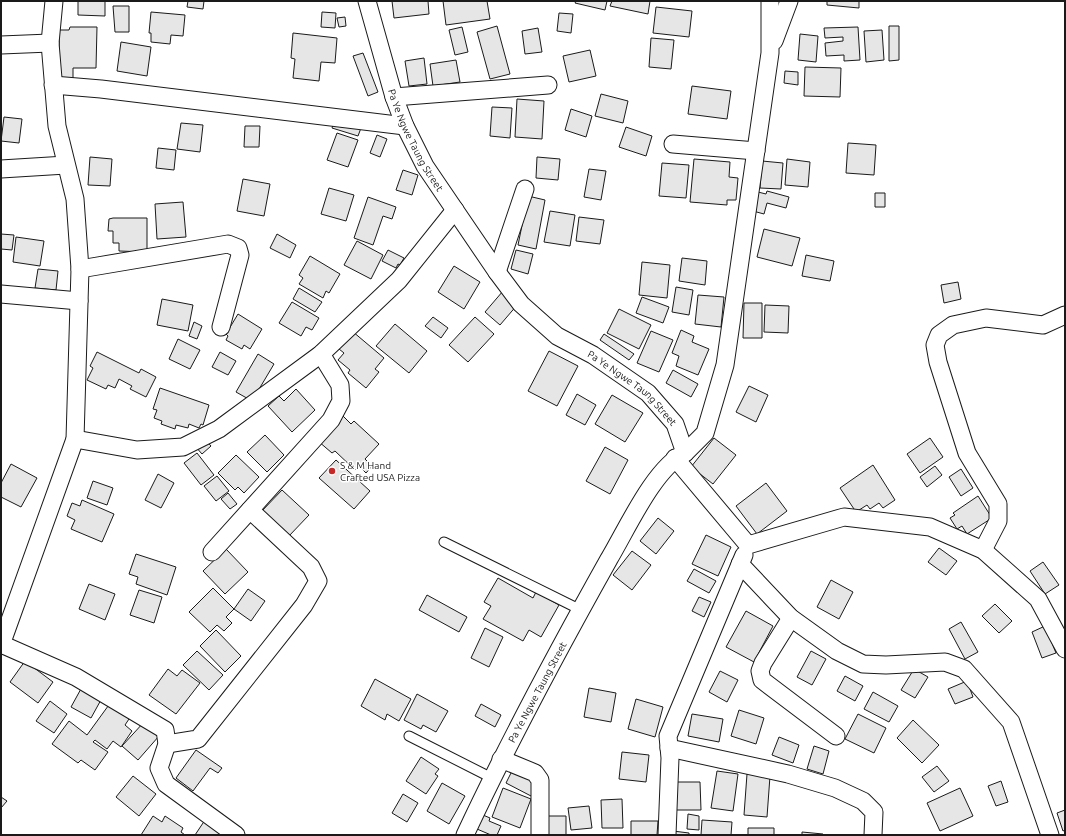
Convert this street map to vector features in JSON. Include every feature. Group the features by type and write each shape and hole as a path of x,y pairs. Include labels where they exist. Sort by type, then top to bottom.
{"street":[{"path":"54,1 50,43 53,85 57,126 74,199 80,269 75,439 1,645 76,677 164,730 167,744 159,768 166,784 236,835"},
{"name":"Pa Ye Ngwe Taung Street","path":"367,1 394,98 405,126 425,166 497,272 521,304 557,336 593,355 648,393 675,424 680,455 651,487 581,610 501,758 465,835"},
{"path":"748,545 680,455 705,433 725,365 770,53 770,1"},
{"path":"770,53 789,1"},
{"path":"1,45 50,43"},
{"path":"53,85 101,88 405,126"},
{"path":"394,98 548,85"},
{"path":"673,144 756,151"},
{"path":"1,169 66,165"},
{"path":"497,272 525,189"},
{"path":"75,439 137,450 183,447 219,429 321,354 399,280 455,210"},
{"path":"80,269 228,244 238,248 240,255 221,327"},
{"path":"1,294 79,301"},
{"path":"983,550 998,521 998,504 967,452 938,362 935,345 939,335 953,324 986,318 1043,325 1065,315"},
{"path":"212,552 332,420 341,401 340,385 321,354"},
{"path":"167,744 198,739 304,605 318,581 311,566 250,510"},
{"path":"748,545 844,517 930,527 983,550 1038,599 1065,649"},
{"path":"667,835 670,758 668,736 748,545"},
{"path":"740,564 791,618 837,651 863,664 886,665 945,662 964,669 1010,722 1050,835"},
{"path":"791,618 763,663 760,671 762,680 836,736"},
{"path":"669,748 788,774 835,788 863,801 874,812 873,835"},
{"path":"501,758 535,773 540,780 540,835"}],"lane":[{"path":"444,542 581,610"},
{"path":"409,736 492,778"}],"building":[{"path":"78,1 105,1 105,16 78,15"},
{"path":"188,1 204,1 203,9 187,7"},
{"path":"392,1 428,1 429,14 394,18"},
{"path":"443,1 487,1 490,19 446,25"},
{"path":"576,1 607,1 605,10 575,3"},
{"path":"612,1 650,1 648,14 610,6"},
{"path":"827,1 859,1 859,8 827,5"},
{"path":"113,6 129,6 129,32 115,32"},
{"path":"656,7 692,11 689,37 653,33"},
{"path":"151,12 185,15 183,36 171,35 170,44 151,42 151,33 149,33"},
{"path":"322,12 336,13 335,28 321,27"},
{"path":"559,13 573,14 571,33 557,31"},
{"path":"345,17 346,26 339,27 337,18"},
{"path":"497,26 510,74 490,79 477,32"},
{"path":"889,26 899,26 899,60 889,61"},
{"path":"70,27 97,27 96,68 73,68 73,80 59,80 59,30 69,30"},
{"path":"462,27 468,52 455,55 449,30"},
{"path":"858,27 860,60 844,61 844,55 826,56 825,43 843,41 843,37 825,38 824,28"},
{"path":"538,28 542,52 525,54 522,31"},
{"path":"882,30 884,60 866,62 864,31"},
{"path":"293,33 337,38 335,63 321,62 319,81 293,78 295,59 291,58"},
{"path":"800,34 818,36 816,62 798,60"},
{"path":"651,38 674,40 671,69 649,67"},
{"path":"121,42 151,47 147,76 117,71"},
{"path":"590,50 596,76 569,82 563,56"},
{"path":"363,53 378,92 368,96 353,56"},
{"path":"424,58 427,84 409,86 405,61"},
{"path":"456,60 460,82 433,86 430,64"},
{"path":"805,67 841,68 840,97 804,96"},
{"path":"785,71 798,72 798,85 784,83"},
{"path":"692,86 731,91 727,119 688,114"},
{"path":"601,94 628,101 623,123 595,116"},
{"path":"517,99 544,101 542,139 515,137"},
{"path":"492,107 512,108 510,138 490,136"},
{"path":"571,109 592,116 586,137 565,130"},
{"path":"4,117 22,119 19,143 1,141"},
{"path":"335,119 361,128 358,136 332,128"},
{"path":"181,123 203,125 200,152 177,149"},
{"path":"245,126 260,126 259,147 244,147"},
{"path":"626,127 652,136 646,156 619,147"},
{"path":"337,133 358,140 348,167 327,160"},
{"path":"377,135 387,139 380,157 370,153"},
{"path":"848,143 876,145 874,175 846,173"},
{"path":"158,148 176,150 174,170 156,168"},
{"path":"90,157 112,159 110,186 88,185"},
{"path":"537,157 560,159 558,180 536,178"},
{"path":"694,159 730,162 729,177 738,178 736,200 727,200 727,205 690,202"},
{"path":"787,159 810,162 808,187 785,185"},
{"path":"762,161 783,163 781,189 760,188"},
{"path":"662,163 689,165 686,198 659,196"},
{"path":"589,169 606,171 601,200 584,197"},
{"path":"403,170 418,175 412,195 396,190"},
{"path":"243,179 270,184 264,216 237,211"},
{"path":"329,188 354,195 346,221 321,214"},
{"path":"767,191 789,197 786,208 767,203 764,214 753,211 758,192 766,194"},
{"path":"875,193 885,193 885,207 875,207"},
{"path":"528,196 545,200 536,249 518,245"},
{"path":"368,197 396,207 392,219 383,216 373,245 354,238"},
{"path":"183,202 186,237 157,239 155,204"},
{"path":"550,211 575,215 570,246 544,242"},
{"path":"579,217 604,220 600,244 576,241"},
{"path":"147,218 147,252 119,251 119,243 113,243 113,231 108,231 109,219"},
{"path":"764,229 800,238 792,266 757,257"},
{"path":"1,234 14,235 12,250 1,249"},
{"path":"277,234 296,245 290,258 270,248"},
{"path":"16,237 44,241 40,266 13,262"},
{"path":"357,241 383,255 371,279 344,265"},
{"path":"388,250 404,258 400,265 398,264 396,268 382,261"},
{"path":"516,250 533,254 528,274 511,269"},
{"path":"806,255 834,261 830,281 802,276"},
{"path":"310,256 340,274 329,293 326,291 323,298 299,284 303,278 299,275"},
{"path":"682,258 707,261 705,285 679,281"},
{"path":"642,262 670,265 667,298 639,295"},
{"path":"454,266 480,282 464,309 438,292"},
{"path":"38,269 58,271 56,290 35,288"},
{"path":"958,282 961,299 944,303 941,285"},
{"path":"676,287 693,290 689,315 672,312"},
{"path":"299,288 322,302 315,312 293,299"},
{"path":"503,291 518,304 500,325 485,312"},
{"path":"698,295 724,297 721,327 695,324"},
{"path":"642,297 669,307 663,323 636,313"},
{"path":"162,299 193,305 188,331 157,325"},
{"path":"292,302 319,318 312,330 306,327 301,336 279,323"},
{"path":"744,303 762,303 762,338 743,338"},
{"path":"765,305 789,306 788,333 764,332"},
{"path":"619,309 651,325 639,349 607,333"},
{"path":"238,314 262,329 250,349 244,345 242,349 226,340 228,336 226,334"},
{"path":"433,317 448,328 441,338 425,326"},
{"path":"475,317 494,334 468,362 449,345"},
{"path":"194,322 202,326 197,339 189,336"},
{"path":"395,324 427,351 409,373 376,346"},
{"path":"681,330 694,336 692,342 709,349 698,375 676,366 679,356 672,353"},
{"path":"352,331 384,358 375,369 379,372 366,388 348,373 350,370 338,360 344,353 339,349"},
{"path":"651,331 673,340 659,372 637,363"},
{"path":"604,334 634,354 629,360 600,340"},
{"path":"178,339 200,350 190,369 169,359"},
{"path":"549,351 578,366 557,406 528,391"},
{"path":"97,352 139,373 141,369 156,377 146,397 130,389 132,386 119,379 115,388 108,385 106,389 87,380 93,368 90,366"},
{"path":"220,352 236,361 228,375 212,367"},
{"path":"258,354 274,364 252,401 236,392"},
{"path":"673,370 698,384 691,397 666,383"},
{"path":"749,386 768,395 756,422 736,412"},
{"path":"160,388 209,405 203,425 201,424 199,428 189,424 188,428 176,425 175,429 161,424 162,421 154,418 157,410 153,409"},
{"path":"296,389 315,410 292,432 268,406 279,396 284,401"},
{"path":"577,394 596,405 585,425 566,415"},
{"path":"612,395 643,413 625,442 595,424"},
{"path":"342,415 351,424 354,421 379,444 365,459 372,466 366,473 359,466 355,470 335,451 332,453 318,441"},
{"path":"265,435 284,455 267,472 247,452"},
{"path":"203,437 211,446 202,454 195,446"},
{"path":"714,438 736,455 713,484 691,467"},
{"path":"930,438 943,457 920,473 907,454"},
{"path":"605,447 628,460 610,494 586,481"},
{"path":"197,453 214,475 201,485 184,463"},
{"path":"236,455 259,477 244,493 238,487 235,490 218,473"},
{"path":"336,460 370,491 354,509 319,478"},
{"path":"11,464 37,478 21,507 1,497 1,483"},
{"path":"873,465 895,500 883,508 879,503 870,509 867,505 856,512 840,488"},
{"path":"935,466 942,475 927,487 920,477"},
{"path":"961,469 973,488 961,496 949,477"},
{"path":"158,474 174,483 161,508 145,500"},
{"path":"217,476 229,491 216,501 204,486"},
{"path":"93,481 113,488 107,505 87,498"},
{"path":"766,483 787,511 757,534 736,506"},
{"path":"282,490 309,515 288,537 261,512"},
{"path":"228,493 237,504 230,509 221,499"},
{"path":"978,496 992,518 967,534 962,526 957,529 950,518 955,515 953,513"},
{"path":"82,500 114,514 102,542 71,529 75,520 67,516 72,503 80,506"},
{"path":"658,518 674,531 656,554 640,541"},
{"path":"706,535 731,547 718,576 692,564"},
{"path":"939,548 957,561 946,575 928,562"},
{"path":"226,549 248,572 225,594 203,571"},
{"path":"632,551 651,565 632,590 613,575"},
{"path":"136,554 176,567 167,595 136,584 138,577 129,574"},
{"path":"1043,562 1059,585 1045,594 1030,571"},
{"path":"694,569 716,581 709,593 687,581"},
{"path":"498,578 533,598 536,592 559,605 541,637 529,630 523,641 483,619 491,606 484,602"},
{"path":"831,580 853,592 839,619 817,607"},
{"path":"89,584 115,594 105,620 79,609"},
{"path":"213,588 234,609 226,617 232,623 224,631 217,625 210,632 189,612"},
{"path":"248,589 265,601 251,621 234,609"},
{"path":"139,590 162,597 154,623 130,615"},
{"path":"427,595 467,617 459,632 419,610"},
{"path":"699,597 711,602 704,617 692,611"},
{"path":"995,604 1012,621 999,633 982,616"},
{"path":"746,611 773,626 754,662 726,647"},
{"path":"961,622 978,652 965,659 949,629"},
{"path":"1045,626 1056,653 1042,658 1032,632"},
{"path":"485,628 503,637 489,667 471,658"},
{"path":"216,630 241,656 225,672 200,646"},
{"path":"197,651 223,675 209,690 183,665"},
{"path":"811,651 826,659 812,685 797,677"},
{"path":"25,661 53,682 38,703 10,682"},
{"path":"168,669 177,676 182,670 200,683 176,714 149,695"},
{"path":"914,669 928,677 915,698 901,690"},
{"path":"720,671 738,680 727,702 709,692"},
{"path":"845,676 863,686 855,701 837,691"},
{"path":"375,679 411,699 399,721 387,714 385,720 361,706"},
{"path":"967,681 973,697 955,704 948,689"},
{"path":"82,687 102,698 91,718 71,707"},
{"path":"589,688 616,693 611,722 584,717"},
{"path":"873,692 898,706 889,722 864,709"},
{"path":"417,694 448,711 436,732 423,725 421,729 404,720"},
{"path":"636,699 663,707 655,737 628,729"},
{"path":"50,701 67,714 54,733 36,721"},
{"path":"111,702 131,716 125,725 132,731 121,747 113,741 107,749 95,740 93,742 108,752 95,770 81,760 78,763 52,744 69,721 87,735"},
{"path":"481,704 501,715 495,727 475,716"},
{"path":"739,710 764,718 756,744 731,736"},
{"path":"692,714 723,719 719,742 688,736"},
{"path":"858,714 886,728 874,753 845,739"},
{"path":"913,720 939,745 922,763 897,738"},
{"path":"144,722 159,736 138,760 122,746"},
{"path":"779,737 799,745 793,763 772,755"},
{"path":"814,746 829,751 823,774 807,769"},
{"path":"196,750 222,768 218,773 210,768 193,791 176,778"},
{"path":"622,752 649,755 646,782 619,779"},
{"path":"421,757 439,769 435,774 438,776 426,794 406,781"},
{"path":"937,766 949,781 934,792 922,777"},
{"path":"512,771 537,783 531,796 506,783"},
{"path":"717,771 738,774 733,811 711,808"},
{"path":"747,774 770,776 767,817 744,815"},
{"path":"133,776 156,794 139,816 116,797"},
{"path":"1001,781 1008,802 996,806 988,786"},
{"path":"674,782 700,782 701,810 674,810"},
{"path":"442,783 465,796 449,824 427,811"},
{"path":"503,788 531,799 520,828 492,817"},
{"path":"960,788 973,816 940,831 927,803"},
{"path":"403,794 418,803 407,822 392,813"},
{"path":"1,797 7,801 1,808"},
{"path":"622,799 623,828 602,828 601,800"},
{"path":"589,806 592,828 571,830 568,808"},
{"path":"1065,810 1065,830 1063,831 1057,813"},
{"path":"688,814 699,816 699,830 687,829"},
{"path":"483,815 490,818 489,821 501,826 497,835 491,835 477,829"},
{"path":"153,816 162,822 165,816 183,828 181,832 185,835 141,835"},
{"path":"545,816 566,816 566,835 545,835"},
{"path":"205,820 226,835 195,835"},
{"path":"702,820 732,822 731,835 701,835"},
{"path":"631,821 658,821 657,835 631,835"},
{"path":"748,828 774,828 774,835 748,835"},
{"path":"673,831 689,833 689,835 673,835"},
{"path":"802,832 823,834 823,835 802,835"}],"place":[{"name":"S & M Hand Crafted USA Pizza","path":"332,471"}]}
